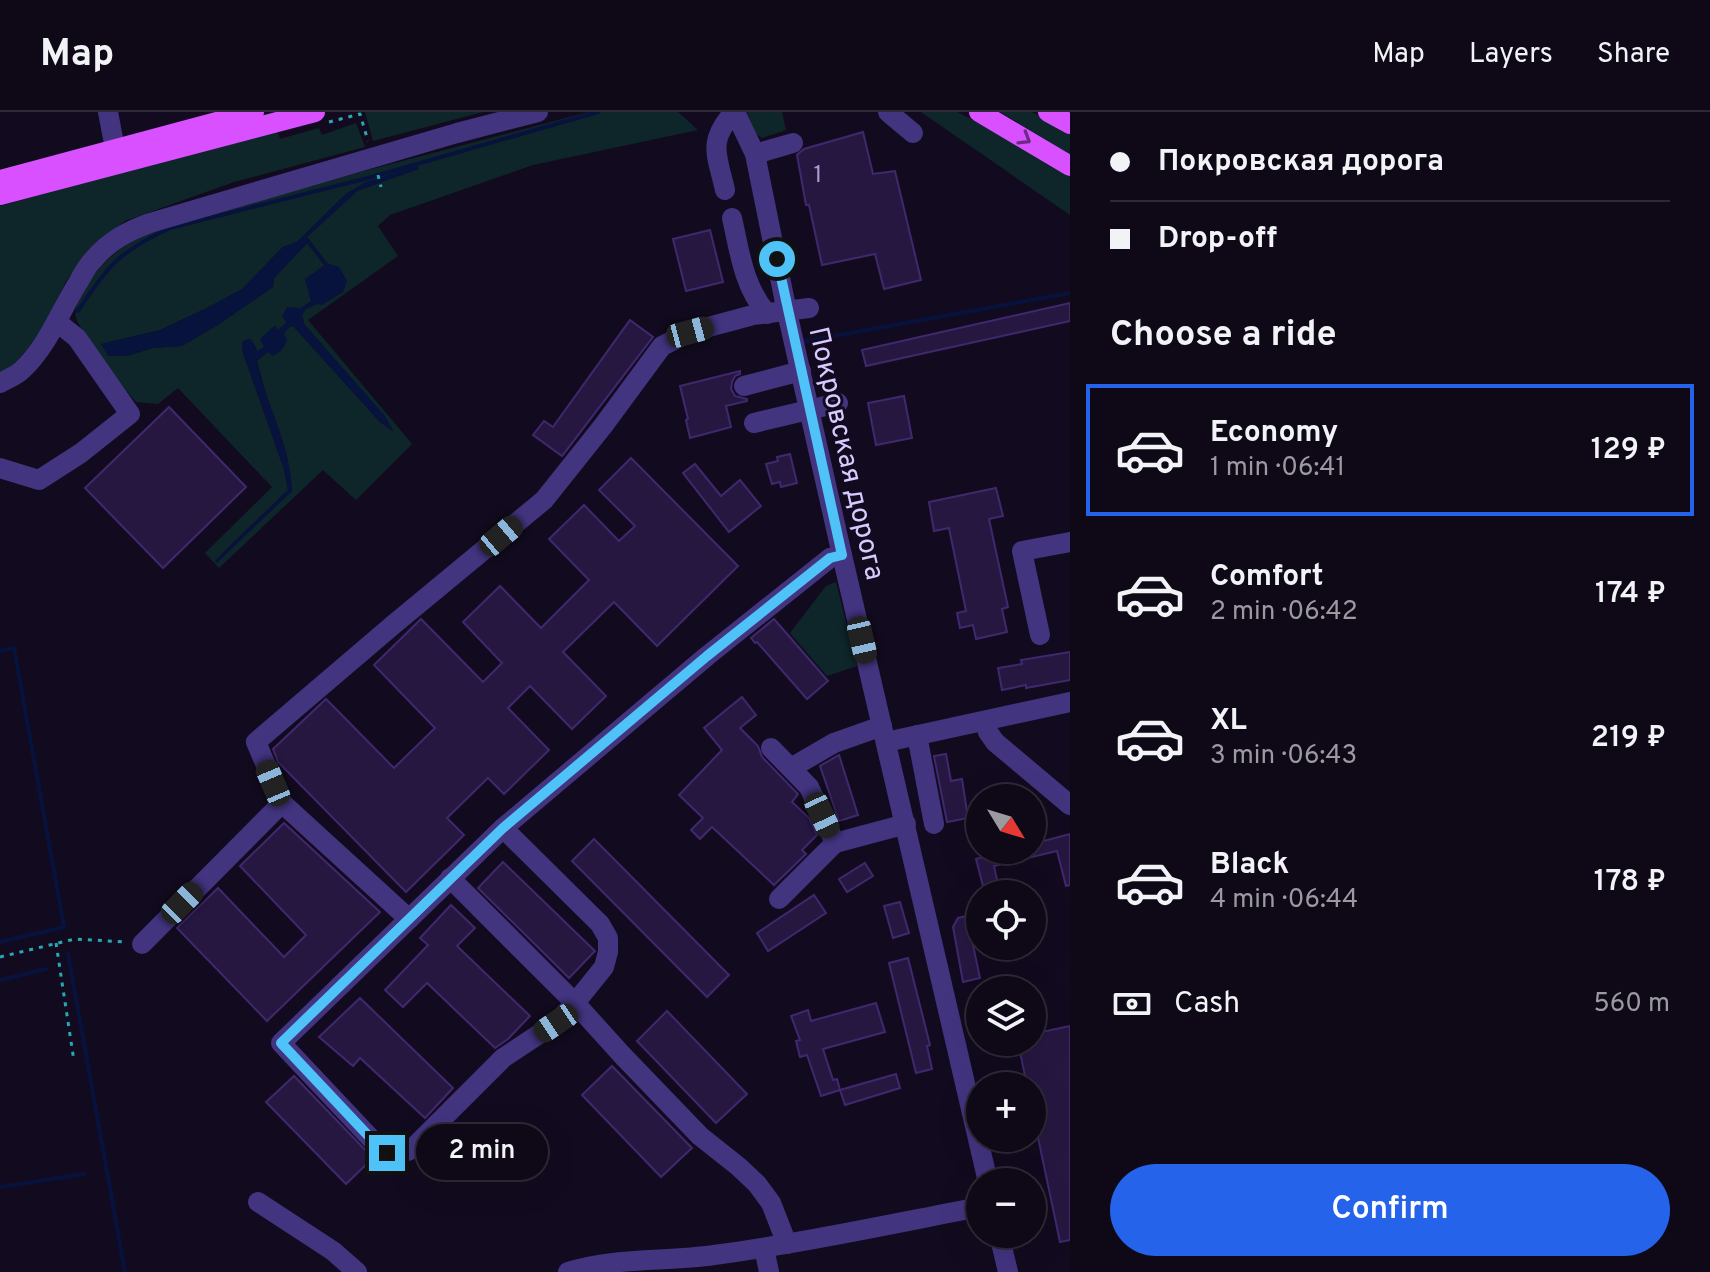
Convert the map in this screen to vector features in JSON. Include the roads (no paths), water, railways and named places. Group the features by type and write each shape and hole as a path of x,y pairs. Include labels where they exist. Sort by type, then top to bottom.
{"main road":[{"path":"0,180 254,112"},
{"path":"0,195 315,112"},
{"path":"979,112 1070,166"},
{"path":"1048,112 1070,124"}],"street":[{"path":"108,112 115,149"},
{"path":"0,383 20,373 39,351 91,262 109,243 129,230 375,163 538,112"},
{"path":"725,190 716,138 723,124 735,112"},
{"name":"Покровская дорога","path":"735,112 755,154 777,313 801,371 985,1168"},
{"path":"888,112 913,133"},
{"path":"755,154 793,143"},
{"path":"732,218 752,293 777,313"},
{"path":"409,919 282,803 256,742 544,500 662,346 690,332 753,315 809,308"},
{"path":"0,468 39,480 81,453 130,414 77,338 57,322"},
{"path":"744,386 801,371"},
{"path":"754,423 838,403"},
{"path":"1040,635 1022,551 1070,542"},
{"path":"503,828 600,924 608,938 604,967 556,1023 503,1058 412,1149 401,1154 387,1153 281,1043 503,828 707,656 830,558 842,555"},
{"path":"791,768 834,743 884,734 917,735 1070,702"},
{"path":"985,721 995,742 1070,805"},
{"path":"917,735 934,824"},
{"path":"771,748 809,787 835,843"},
{"path":"142,944 282,803"},
{"path":"779,899 835,843 906,824"},
{"path":"450,878 575,1003 700,1136 757,1184 771,1203 787,1244"},
{"path":"258,1202 333,1251 357,1272"},
{"path":"568,1272 634,1260 687,1259 764,1248 966,1210"},
{"path":"764,1248 769,1272"},
{"path":"1002,1248 1008,1272"}],"waterway":[{"path":"78,311 116,261 139,244 170,228 368,178 598,112"},
{"path":"801,342 1070,293"},
{"path":"0,651 14,648 64,927 0,942"},
{"path":"68,954 125,1272"},
{"path":"0,980 46,969"},
{"path":"0,1187 84,1174"}]}
